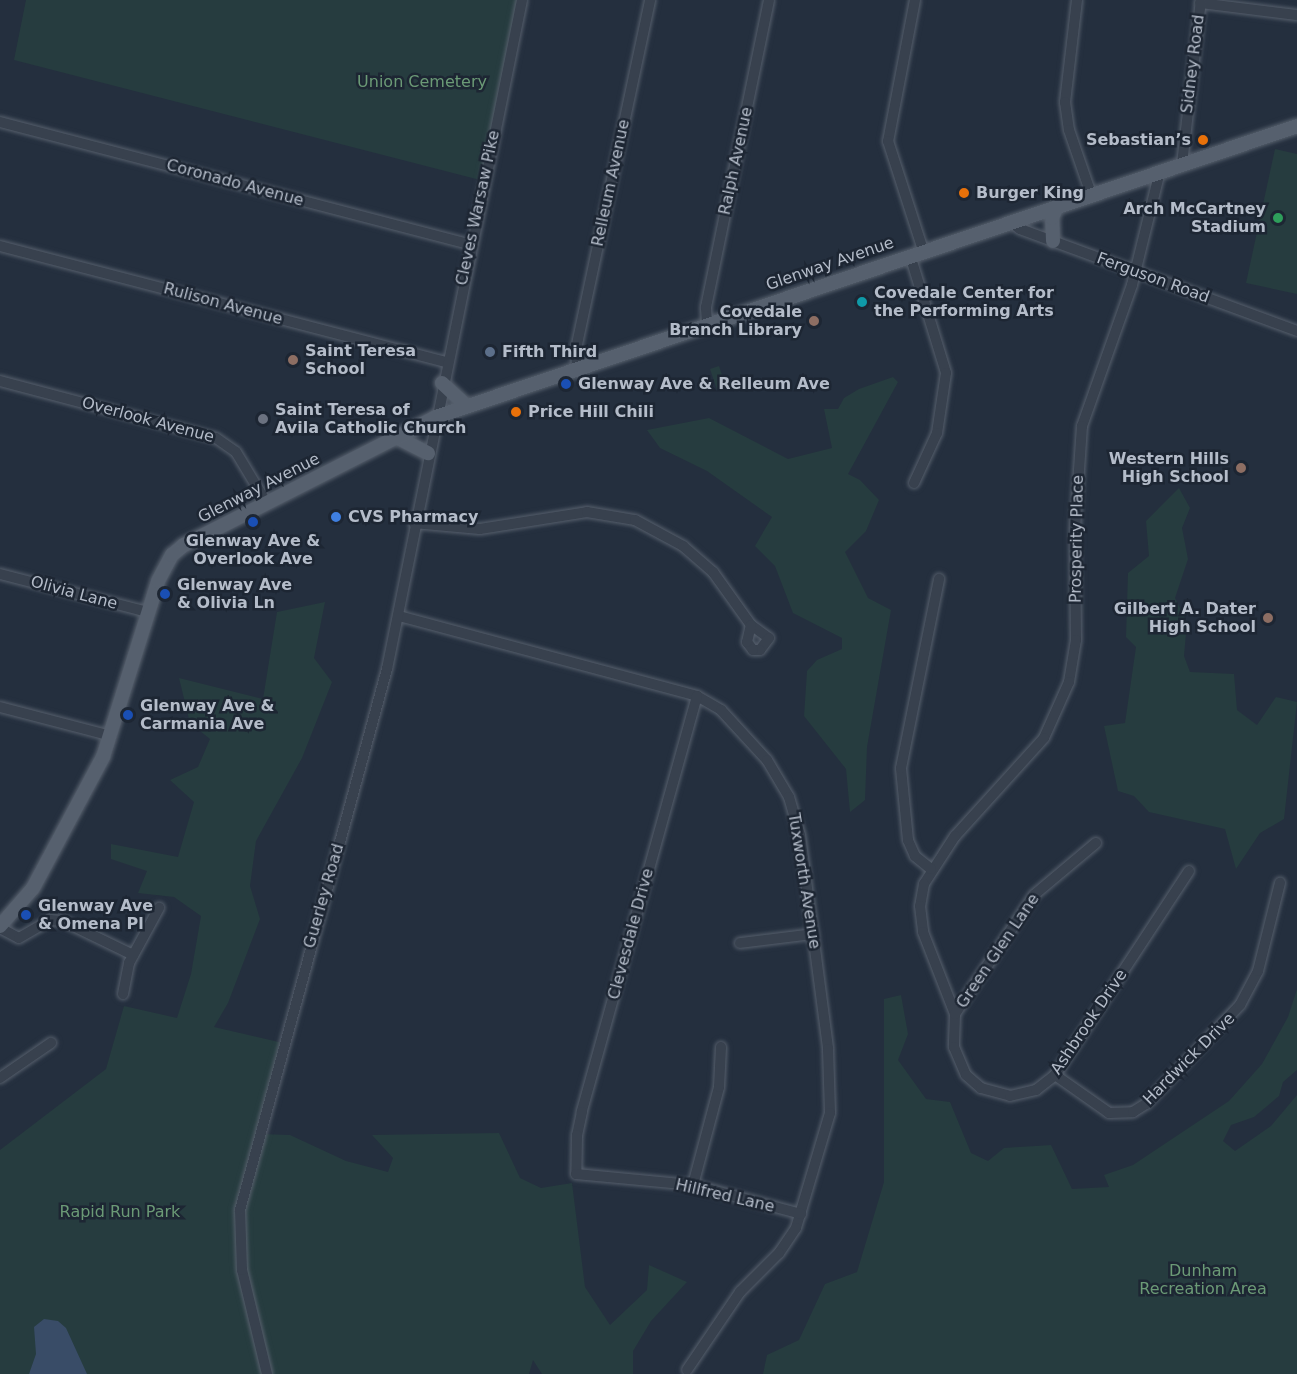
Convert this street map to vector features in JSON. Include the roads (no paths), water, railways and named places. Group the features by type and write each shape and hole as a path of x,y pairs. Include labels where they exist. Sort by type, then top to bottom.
{"main road":[{"name":"Glenway Avenue","path":"0,927 33,888 111,736 158,581 172,555 266,502 436,417 707,323 1297,126"},
{"path":"1053,241 1052,218 1057,206"},
{"path":"442,383 467,406"},
{"path":"396,437 428,453"}],"street":[{"name":"Cleves Warsaw Pike","path":"436,417 522,0"},
{"name":"Relleum Avenue","path":"577,367 576,349 650,0"},
{"name":"Ralph Avenue","path":"707,323 706,307 769,0"},
{"path":"914,483 937,434 946,380 944,359 888,141 915,0"},
{"path":"1077,0 1065,102 1069,130 1091,194"},
{"path":"1201,1 1297,15"},
{"name":"Sidney Road","path":"1182,164 1201,1"},
{"name":"Coronado Avenue","path":"0,122 471,245"},
{"name":"Prosperity Place","path":"930,870 967,821 1030,756 1062,700 1076,640 1075,530 1081,435 1096,378 1136,272 1160,171"},
{"name":"Ferguson Road","path":"1011,222 1020,229 1297,331"},
{"name":"Rulison Avenue","path":"0,246 446,362"},
{"name":"Overlook Avenue","path":"0,381 216,438 236,452 266,502"},
{"name":"Guerley Road","path":"267,1374 242,1270 240,1210 399,616 414,523 436,417"},
{"path":"414,523 480,529 587,512 635,520 662,532 700,560 731,594 752,625"},
{"name":"Olivia Lane","path":"0,574 148,612"},
{"path":"930,870 915,856 908,840 901,768 939,579"},
{"name":"Tuxworth Avenue","path":"399,616 697,696 721,710 783,783 800,835 832,1097 801,1214 784,1247 740,1292 687,1370"},
{"name":"Clevesdale Drive","path":"576,1174 577,1135 582,1112 697,696"},
{"path":"0,707 111,736"},
{"name":"Green Glen Lane","path":"955,1014 1034,896 1096,843"},
{"name":"Ashbrook Drive","path":"930,870 924,884 920,917 955,1014 953,1032 957,1060 966,1075 981,1088 1017,1096 1036,1090 1055,1075 1189,870"},
{"name":"Hardwick Drive","path":"1055,1075 1110,1113 1132,1112 1146,1104 1240,1005 1258,971 1281,883"},
{"path":"123,994 133,955 159,908"},
{"path":"0,927 19,938 50,920 63,921 133,955"},
{"path":"740,943 813,934"},
{"path":"0,1078 51,1043"},
{"path":"693,1185 718,1087 721,1047"},
{"name":"Hillfred Lane","path":"576,1174 693,1185 801,1214"}],"water":[{"path":"44,1319 58,1321 66,1328 87,1374 29,1374 36,1354 34,1327"}],"place":[{"name":"Sebastian’s","path":"1203,140"},
{"name":"Burger King","path":"964,193"},
{"name":"Arch McCartney Stadium","path":"1278,218"},
{"name":"Covedale Center for the Performing Arts","path":"862,302"},
{"name":"Covedale Branch Library","path":"814,321"},
{"name":"Fifth Third","path":"490,352"},
{"name":"Saint Teresa School","path":"293,360"},
{"name":"Glenway Ave & Relleum Ave","path":"566,384"},
{"name":"Price Hill Chili","path":"516,412"},
{"name":"Saint Teresa of Avila Catholic Church","path":"263,419"},
{"name":"Western Hills High School","path":"1241,468"},
{"name":"CVS Pharmacy","path":"336,517"},
{"name":"Glenway Ave & Overlook Ave","path":"253,522"},
{"name":"Glenway Ave & Olivia Ln","path":"165,594"},
{"name":"Gilbert A. Dater High School","path":"1268,618"},
{"name":"Glenway Ave & Carmania Ave","path":"128,715"},
{"name":"Glenway Ave & Omena Pl","path":"26,915"}],"park label":[{"name":"Union Cemetery","path":"422,82"},
{"name":"Rapid Run Park","path":"120,1212"},
{"name":"Dunham Recreation Area","path":"1203,1280"}]}
